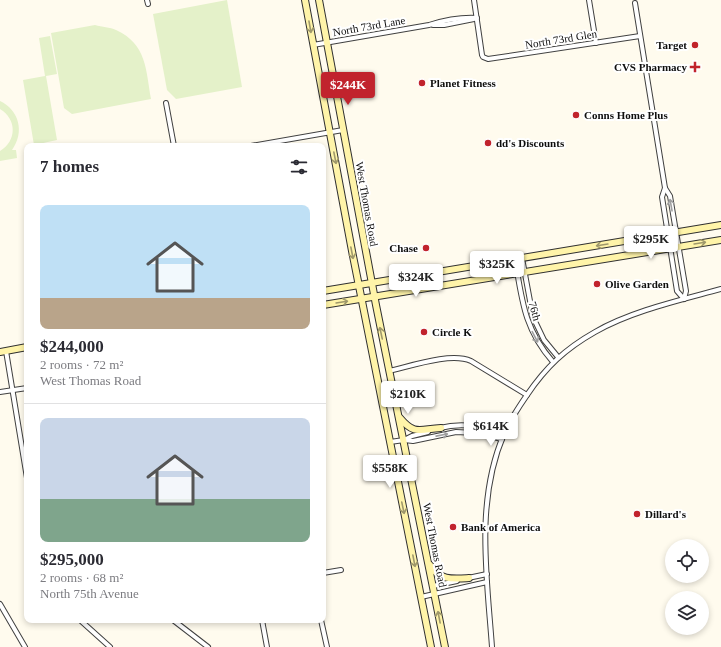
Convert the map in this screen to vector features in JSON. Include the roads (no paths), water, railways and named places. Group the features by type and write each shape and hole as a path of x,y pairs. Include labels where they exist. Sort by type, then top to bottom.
{"main road":[{"name":"West Thomas Road","path":"305,0 359,285 431,647"},
{"name":"West Thomas Road","path":"319,0 374,296 445,647"},
{"path":"326,290 721,225"},
{"path":"326,304 721,240"},
{"path":"3,351 24,348"},
{"path":"399,417 406,425 414,430 419,431 441,428"},
{"path":"428,561 433,570 444,578 469,578"},
{"path":"420,589 433,586"}],"street":[{"path":"474,0 477,18"},
{"path":"589,0 596,43"},
{"path":"635,3 665,188 670,196 686,292 684,299"},
{"name":"North 73rd Lane","path":"313,45 429,25 444,25 465,17 477,18"},
{"name":"North 73rd Glen","path":"477,18 482,55 486,59 640,36"},
{"path":"166,103 173,143"},
{"path":"268,143 343,130"},
{"path":"665,188 662,197 677,292 684,299"},
{"name":"76th","path":"522,258 533,317 540,333 558,357"},
{"name":"76th","path":"515,259 523,308 528,325 541,347 553,362"},
{"path":"492,647 487,574 486,505 493,466 502,439 512,417 553,362 573,345 601,328 629,317 684,299 721,289"},
{"path":"3,351 12,390 24,460"},
{"path":"389,371 441,359 462,358 471,361 527,395"},
{"path":"0,392 24,388"},
{"path":"404,440 412,436 458,425 483,426 504,434"},
{"path":"390,442 404,440 413,441 463,432 476,433 502,439"},
{"path":"326,572 341,570"},
{"path":"433,586 487,574"},
{"path":"421,597 488,582"},
{"path":"0,604 25,647"},
{"path":"83,623 110,647"},
{"path":"177,623 208,647"},
{"path":"263,623 267,647"},
{"path":"322,623 326,647"},
{"path":"100,647 104,643"}],"place":[{"name":"Target","path":"695,45"},
{"name":"CVS Pharmacy","path":"695,67"},
{"name":"Planet Fitness","path":"422,83"},
{"name":"Conns Home Plus","path":"576,115"},
{"name":"dd's Discounts","path":"488,143"},
{"name":"Chase","path":"426,248"},
{"name":"Olive Garden","path":"597,284"},
{"name":"Circle K","path":"424,332"},
{"name":"Dillard's","path":"637,514"},
{"name":"Bank of America","path":"453,527"}]}
